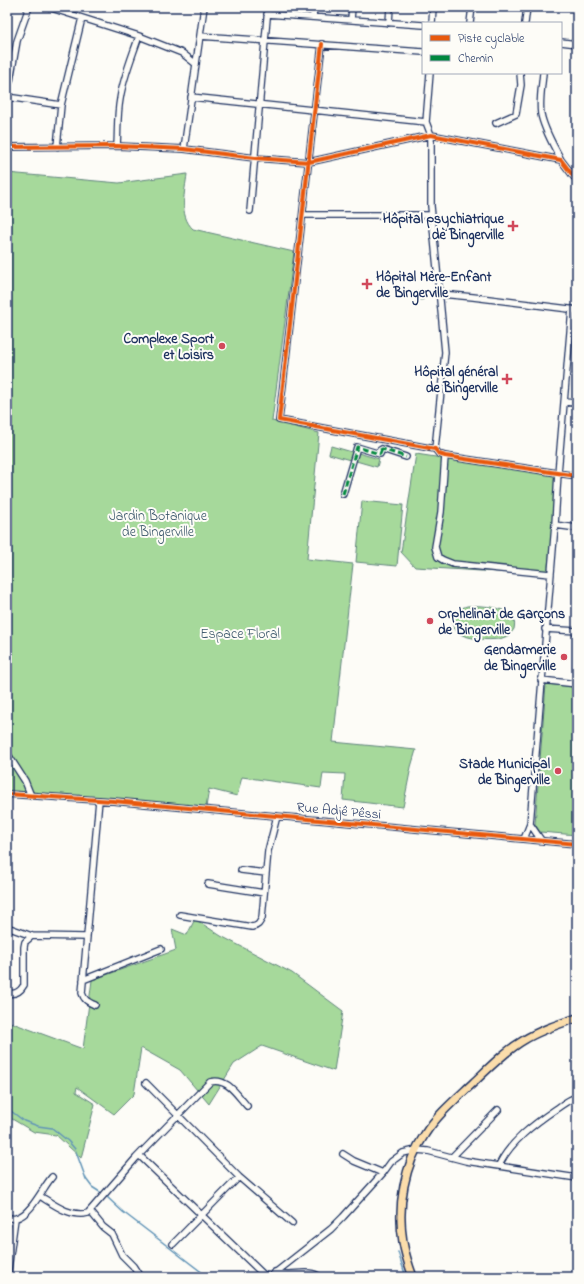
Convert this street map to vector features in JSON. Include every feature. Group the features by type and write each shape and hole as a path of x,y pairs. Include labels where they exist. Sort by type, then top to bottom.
{"main road":[{"path":"413,1277 403,1243 401,1204 406,1175 424,1134 455,1100 508,1050 540,1031 577,1018"}],"street":[{"path":"10,81 17,41 29,7"},
{"path":"48,7 139,36 182,53 196,64"},
{"path":"184,149 204,7"},
{"path":"250,211 268,7"},
{"path":"313,17 314,7"},
{"path":"350,20 352,7"},
{"path":"389,23 390,7"},
{"path":"432,22 433,7"},
{"path":"470,22 472,7"},
{"path":"525,22 527,7"},
{"path":"267,14 422,25"},
{"path":"56,147 61,105 82,18"},
{"path":"117,146 120,98 139,36"},
{"path":"200,36 422,52"},
{"path":"562,42 577,44"},
{"path":"322,44 279,420 435,449 439,454 445,456 577,476"},
{"path":"430,74 426,122 431,135 432,215 441,294 445,352 435,449"},
{"path":"496,123 516,114 522,85 520,74"},
{"path":"543,74 541,113 543,121 561,160 577,179"},
{"path":"7,97 61,105"},
{"path":"191,97 426,122"},
{"path":"7,147 117,146 184,149 255,158 309,162 431,135 561,160"},
{"path":"303,215 432,215"},
{"path":"441,294 575,310 564,402 530,824 524,839"},
{"path":"564,402 577,403"},
{"path":"343,494 357,447 380,454 381,449 406,457"},
{"path":"445,456 441,512 435,547 438,557 453,564 550,574"},
{"path":"555,525 577,528"},
{"path":"546,628 577,631"},
{"path":"541,680 577,684"},
{"path":"7,753 25,781 31,796"},
{"name":"Rue Adjê Pêssi","path":"7,794 99,800 577,844"},
{"path":"95,1005 86,1001 83,998 82,993 99,800"},
{"path":"180,915 252,927 260,924 262,918 268,851 277,816"},
{"path":"530,824 541,840"},
{"path":"241,870 266,874"},
{"path":"208,884 264,894"},
{"path":"7,927 32,936 86,937"},
{"path":"7,993 16,993 20,991 24,985 24,947 26,942 32,936"},
{"path":"83,980 161,949"},
{"path":"40,1196 69,1211 84,1214 90,1211 139,1155 178,1116 206,1085 216,1080 226,1083 247,1106"},
{"path":"146,1083 239,1177 292,1224"},
{"path":"499,1165 506,1153 534,1124 568,1101 577,1097"},
{"path":"452,1157 498,1110"},
{"path":"270,1277 331,1229 397,1156 403,1153 416,1150 577,1178"},
{"path":"343,1154 358,1163 383,1173"},
{"path":"139,1155 266,1277"},
{"path":"7,1217 15,1219 20,1217 28,1210 40,1196 52,1177"},
{"path":"173,1244 239,1177"},
{"path":"90,1211 103,1227 112,1234 122,1255 133,1266 140,1277"},
{"path":"7,1277 15,1219"},
{"path":"275,1272 284,1275 314,1273 320,1277"}],"green space":[{"name":"Jardin Botanique de Bingerville","path":"7,173 119,183 187,174 184,210 185,217 193,229 294,252 272,421 319,433 307,559 353,564 333,742 416,750 403,807 343,800 345,774 323,773 321,788 242,777 237,796 209,789 206,807 102,797 7,793"},
{"path":"419,290 423,290 425,291 425,299 419,300 416,297 416,293"},
{"path":"331,446 352,452 350,460 329,454"},
{"path":"358,453 379,459 377,467 356,461"},
{"path":"416,454 558,476 547,575 415,567 401,552"},
{"path":"362,501 403,505 397,566 356,562"},
{"path":"467,606 498,608 505,611 514,621 514,629 508,636 501,639 477,639 462,635 454,627 452,619 457,611"},
{"name":"Stade Municipal de Bingerville","path":"546,684 577,687 577,835 540,832 535,824"},
{"path":"195,919 221,936 292,973 343,1011 334,1071 262,1046 234,1064 209,1104 180,1070 141,1048 134,1094 114,1114 77,1087 76,1092 95,1104 81,1158 56,1135 34,1132 7,1116 7,1021 83,1049 92,980 176,950 172,929 187,935"}],"waterway":[{"path":"7,1108 24,1121 38,1126 52,1128 68,1141 75,1149 86,1179 92,1187 103,1194"},
{"path":"106,1196 123,1212 208,1277"},
{"path":"398,1252 406,1277"}],"marked path":[{"path":"343,494 357,447 380,454 382,449"},
{"path":"380,450 382,449 406,457"}],"cycle path":[{"path":"322,44 279,420 435,449 439,454 445,456 577,476"},
{"path":"7,147 117,146 184,149 255,158 309,162 431,135 561,160 577,179"},
{"path":"7,794 113,801 577,844"}],"place":[{"name":"Hôpital psychiatrique de Bingerville","path":"513,226"},
{"name":"Hôpital Mère-Enfant de Bingerville","path":"367,284"},
{"name":"Complexe Sport et Loisirs","path":"222,346"},
{"name":"Hôpital général de Bingerville","path":"507,379"},
{"name":"Orphelinat de Garçons de Bingerville","path":"430,621"},
{"name":"Gendarmerie de Bingerville","path":"564,657"},
{"name":"Stade Municipal de Bingerville","path":"558,771"}],"park label":[{"name":"Espace Floral","path":"240,633"}]}
